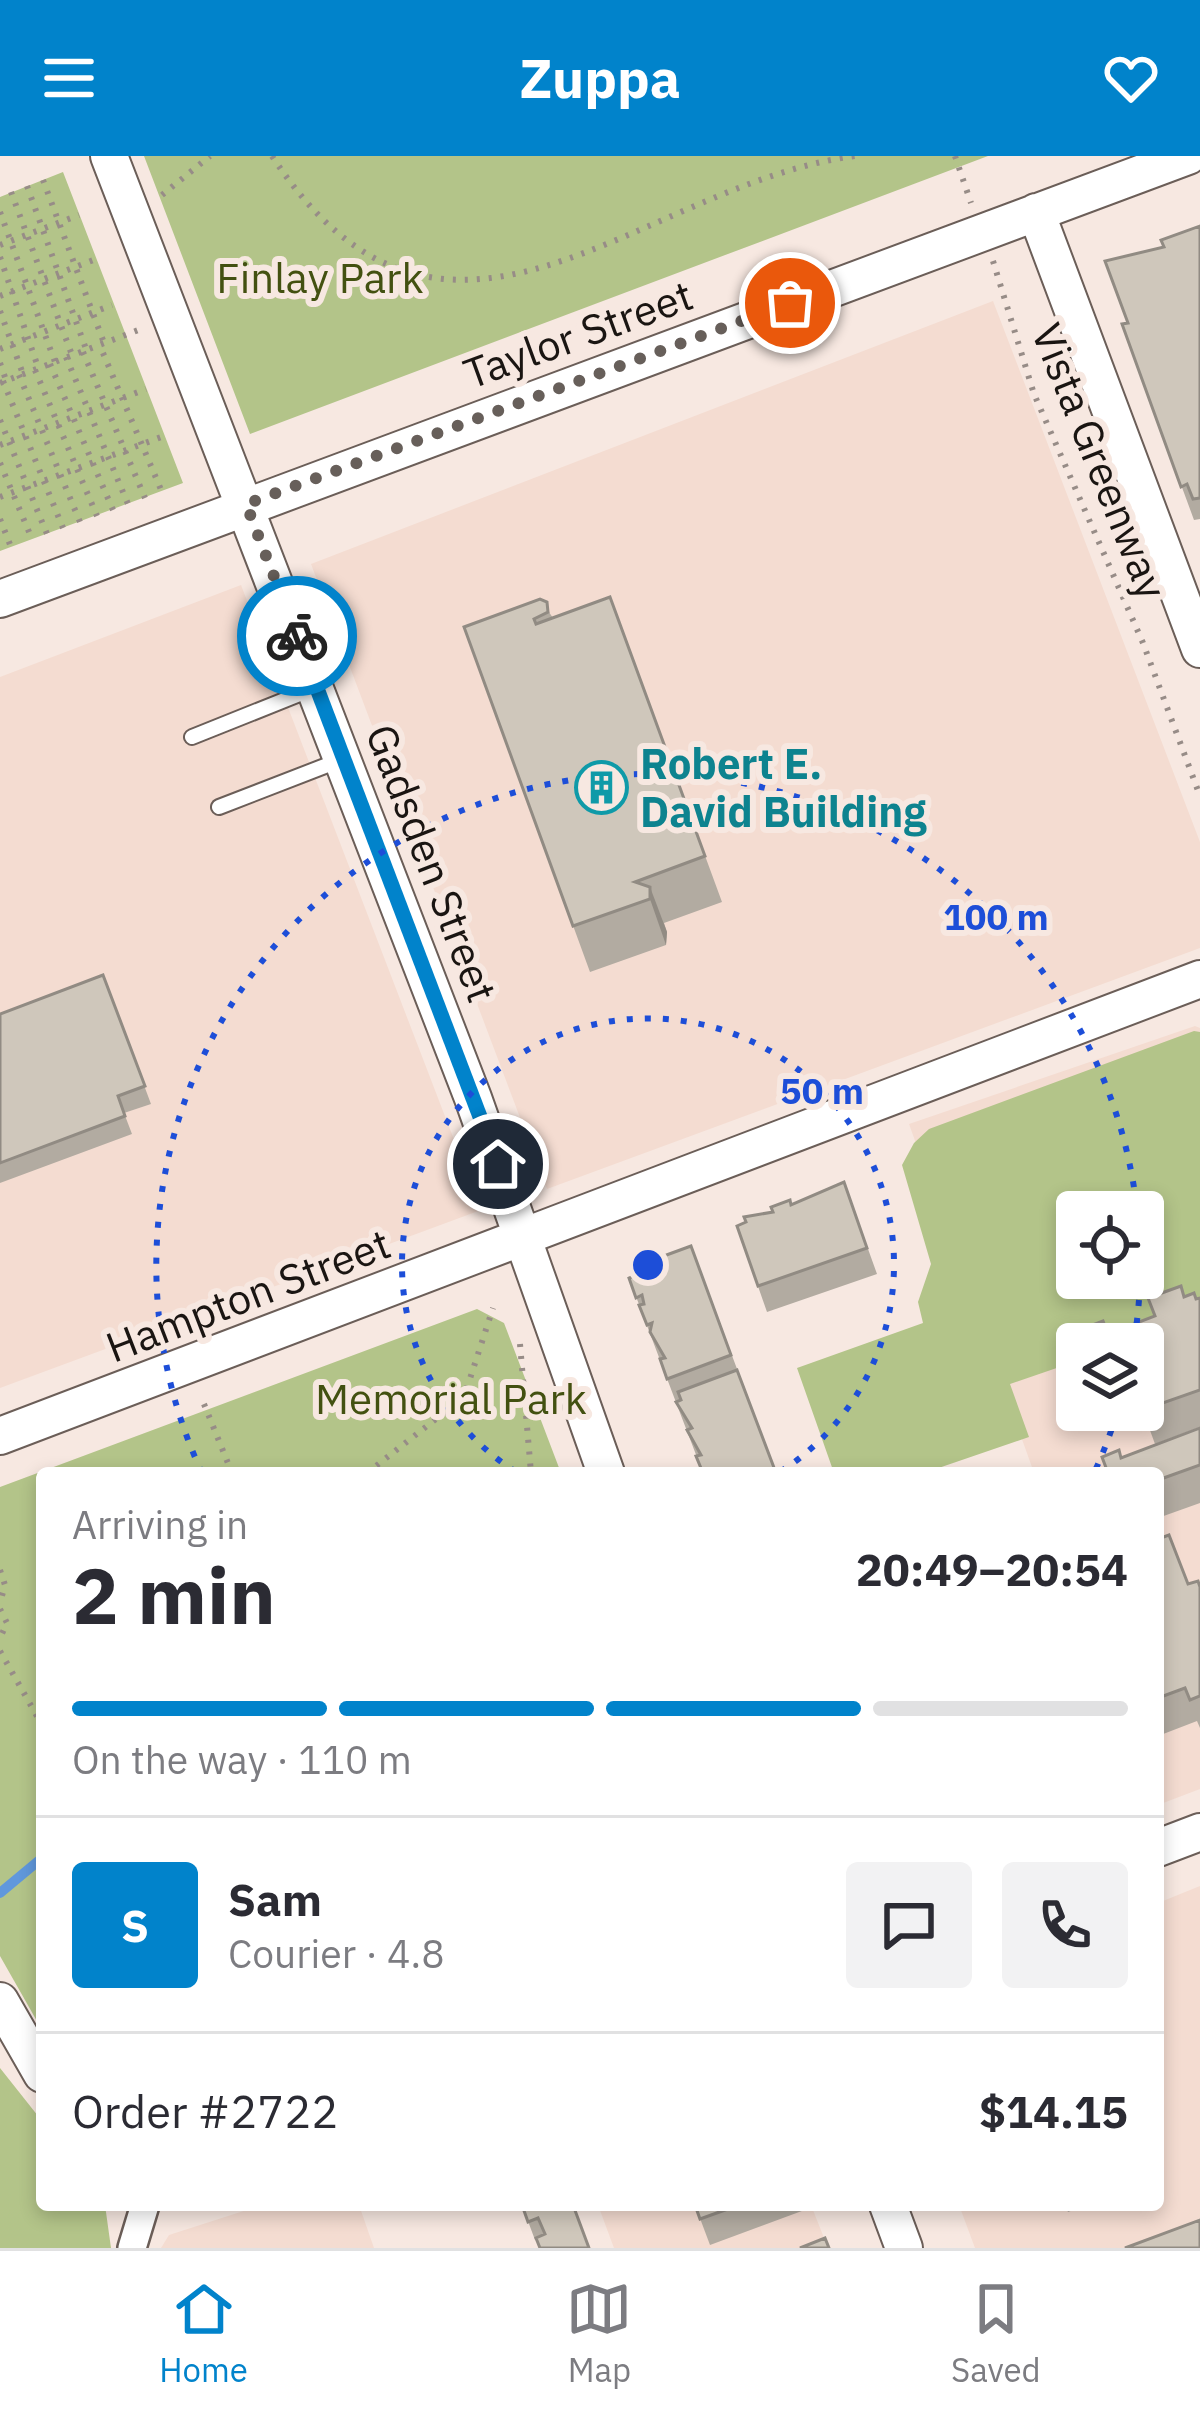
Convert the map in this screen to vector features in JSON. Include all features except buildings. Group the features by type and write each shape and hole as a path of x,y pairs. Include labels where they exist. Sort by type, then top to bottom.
{"main road":[{"name":"Gadsden Street","path":"109,156 525,1237 604,1467"},
{"name":"Taylor Street","path":"0,599 1188,156"},
{"path":"1036,212 1200,649"},
{"name":"Hampton Street","path":"0,1436 1200,979"},
{"path":"1164,1846 1200,1832"},
{"path":"0,2001 36,2064"},
{"path":"890,2211 904,2248"}],"street":[{"path":"132,2248 144,2211"}],"lane":[{"path":"192,737 316,687"},
{"path":"219,807 344,759"}],"path":[{"path":"130,211 183,183 210,156"},
{"path":"272,156 325,226 354,248 405,272 468,280 559,263 798,168 855,156"},
{"path":"955,156 964,185"},
{"path":"43,180 104,343"},
{"path":"27,186 105,405 145,498"},
{"path":"11,192 128,504"},
{"path":"0,212 72,417 113,510"},
{"path":"0,244 79,215"},
{"path":"0,257 56,423 97,516"},
{"path":"0,296 95,259"},
{"name":"Vista Greenway","path":"1002,283 1034,394 1143,644 1200,796"},
{"path":"0,349 112,305"},
{"path":"0,311 40,429 80,522"},
{"path":"3,381 172,316"},
{"path":"103,353 162,492"},
{"path":"0,363 23,436 63,528"},
{"path":"4,443 146,389"},
{"path":"0,420 4,443 47,534"},
{"path":"0,497 164,436"},
{"path":"0,463 32,539"},
{"path":"0,519 11,547"},
{"path":"374,1467 468,1392 493,1308"},
{"path":"520,1344 530,1467"},
{"path":"204,1404 230,1467"},
{"path":"0,1570 4,1585 0,1606 7,1623 0,1638"},
{"path":"0,1651 36,1714"}],"shaded area":[{"path":"993,301 1200,842 1200,948 547,1189 311,564"},
{"path":"241,585 481,1210 0,1388 0,677"},
{"path":"1195,1026 1200,1028 1200,1789 1164,1803 1164,1467 1032,1467 909,1124"},
{"path":"1200,1886 1200,2248 975,2248 961,2211 1164,2211 1164,1901"},
{"path":"243,2211 361,2211 374,2248 161,2248 169,2235"},
{"path":"600,2211 813,2211 828,2248 614,2248"}],"green space":[{"name":"Finlay Park","path":"144,156 988,156 250,434"},
{"path":"63,172 183,483 0,551 0,197"},
{"path":"1200,1032 1200,1313 1164,1327 1164,1323 1056,1323 1056,1368 1010,1384 1029,1437 942,1467 832,1467 797,1368 923,1323 918,1302 931,1264 902,1165 914,1143 929,1129"},
{"name":"Memorial Park","path":"477,1309 504,1323 559,1467 54,1467"},
{"name":"Memorial Park","path":"36,1474 36,2019 0,1956 0,1487"},
{"path":"0,2068 36,2113 36,2211 106,2211 111,2248 0,2248"}],"waterway":[{"path":"0,1893 36,1863"}],"way so far":[{"path":"297,636 246,504 790,303"}],"place":[{"name":"Robert E. David Building","path":"601,787"}],"route":[{"path":"297,636 498,1164"}]}
